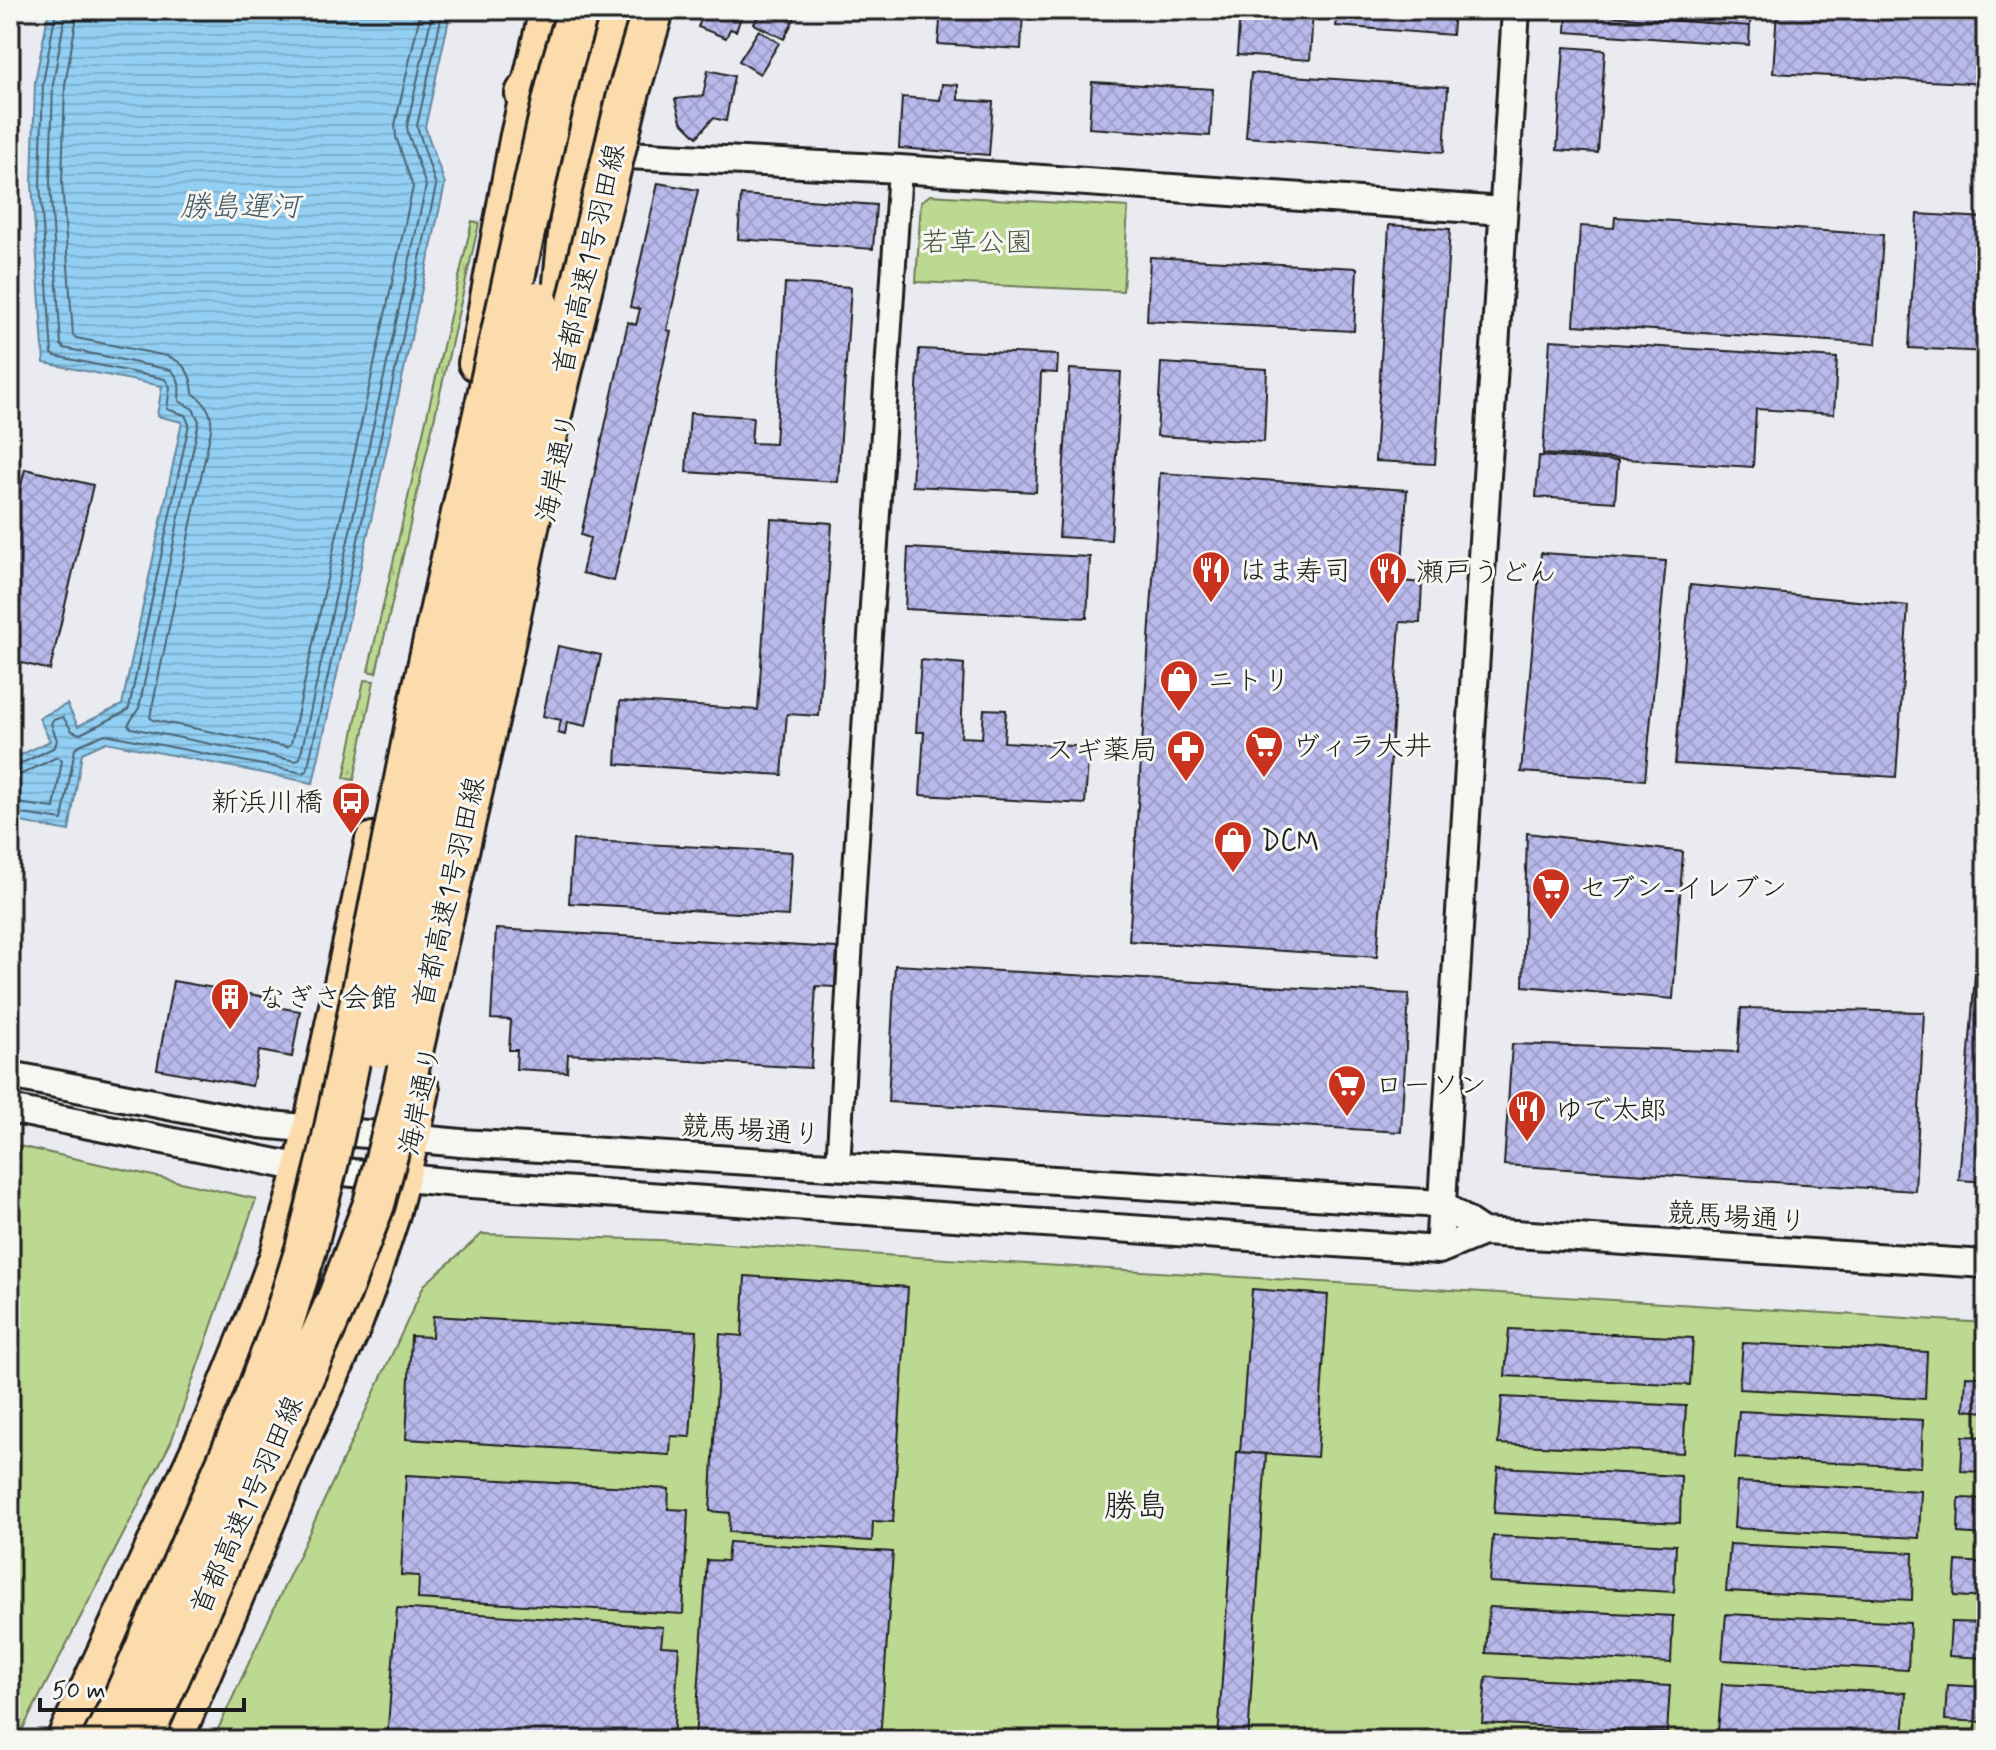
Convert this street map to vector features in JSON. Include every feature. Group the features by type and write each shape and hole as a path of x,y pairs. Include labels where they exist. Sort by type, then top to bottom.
{"highway":[{"name":"首都高速1号羽田線","path":"103,1740 252,1406 306,1249 328,1161 421,699 549,119 578,10"},
{"path":"552,410 569,226 597,73 616,10"},
{"name":"首都高速1号羽田線","path":"151,1733 339,1296 374,1204 491,707 552,410 629,91 653,10"},
{"path":"282,1326 328,1227 362,1117 538,303 555,138 526,94"}],"main road":[{"path":"64,1740 210,1425 277,1257 302,1168 470,396 526,94 547,10"},
{"name":"海岸通り","path":"151,1733 304,1435 352,1330 402,1179 565,422 627,155 651,63 669,10"}],"street":[{"path":"1439,1250 1516,10"},
{"path":"627,155 900,169 1503,211"},
{"path":"838,1167 900,169"},
{"name":"競馬場通り","path":"10,1075 261,1124 461,1143 1441,1204"},
{"name":"競馬場通り","path":"10,1109 302,1168 402,1179 1439,1250 1483,1232 1986,1264"},
{"path":"1441,1204 1483,1232"}],"green space":[{"name":"若草公園","path":"930,195 1128,207 1123,291 916,282 921,202"},
{"path":"472,221 479,223 376,673 368,671"},
{"path":"364,680 374,681 354,780 344,778"},
{"path":"10,1144 256,1199 171,1442 17,1740 10,1740"},
{"path":"482,1234 686,1241 1986,1323 1986,1740 213,1740 424,1285"}],"water":[{"name":"勝島運河","path":"49,10 451,10 425,127 445,184 313,783 106,742 82,753 69,831 10,820 10,760 50,741 39,718 67,704 78,726 122,705 182,422 157,416 162,386 44,363 32,184 35,82"}],"building":[{"path":"705,10 743,12 736,31 730,29 726,38 698,27"},
{"path":"761,10 787,10 796,15 784,39 754,24"},
{"path":"941,10 1023,10 1021,49 938,44"},
{"path":"1240,10 1313,10 1310,60 1237,55"},
{"path":"1338,10 1454,10 1452,35 1336,26"},
{"path":"1567,10 1751,10 1750,26 1567,13"},
{"path":"1777,10 1986,10 1986,84 1773,73"},
{"path":"1567,13 1750,26 1749,45 1566,32"},
{"path":"759,30 779,43 760,74 739,61"},
{"path":"1564,47 1605,50 1598,153 1557,150"},
{"path":"708,70 734,76 726,121 713,118 697,137 681,121 675,99 703,96"},
{"path":"1251,73 1448,87 1444,152 1246,137"},
{"path":"1092,82 1213,89 1210,136 1089,128"},
{"path":"942,84 958,85 958,100 993,102 989,155 899,148 902,97 940,100"},
{"path":"658,183 698,190 667,330 671,331 614,581 582,573 590,538 581,535 628,322 636,325 640,309 630,307"},
{"path":"741,195 876,205 873,249 738,239"},
{"path":"1917,214 1986,218 1986,352 1909,348"},
{"path":"1615,217 1883,235 1876,344 1574,325 1580,226 1614,228"},
{"path":"1389,225 1450,229 1435,464 1375,461"},
{"path":"1150,257 1357,268 1354,331 1147,321"},
{"path":"785,283 851,287 838,482 686,472 690,413 753,417 751,443 775,444"},
{"path":"1550,340 1837,358 1834,414 1756,409 1753,467 1543,454"},
{"path":"919,349 1058,355 1057,373 1041,372 1036,492 912,486"},
{"path":"1161,363 1267,369 1264,442 1157,436"},
{"path":"1070,369 1121,372 1111,540 1059,537"},
{"path":"1986,391 1986,493 1980,492"},
{"path":"1539,456 1618,461 1615,502 1536,497"},
{"path":"25,469 93,485 50,670 10,660 10,531"},
{"name":"ヴィラ大井","path":"1160,473 1407,490 1401,581 1422,583 1420,623 1400,622 1377,957 1129,941"},
{"path":"771,519 832,523 819,716 787,714 782,775 616,764 620,701 758,710"},
{"path":"908,548 1090,557 1087,618 905,609"},
{"path":"1541,553 1666,561 1645,780 1521,772"},
{"path":"1690,585 1908,606 1896,777 1675,764"},
{"path":"558,646 601,655 586,726 567,722 565,735 558,733 561,720 543,716"},
{"path":"921,660 964,664 961,737 982,738 984,709 1006,710 1004,742 1089,747 1085,804 920,795 924,732 916,732"},
{"path":"1527,833 1683,852 1673,999 1523,986"},
{"path":"573,840 792,852 788,916 569,903"},
{"path":"1986,860 1986,1182 1959,1180"},
{"path":"496,929 837,948 835,987 816,986 811,1068 568,1054 567,1072 516,1069 517,1050 509,1050 511,1020 491,1019"},
{"path":"895,965 1409,994 1401,1132 888,1102"},
{"name":"なぎさ会館","path":"173,981 272,998 270,1006 300,1011 292,1057 259,1051 252,1086 157,1069"},
{"path":"1741,1008 1924,1012 1915,1191 1504,1165 1512,1044 1738,1052"},
{"path":"745,1276 908,1287 893,1522 873,1521 872,1541 729,1532 730,1513 710,1511 720,1334 742,1336"},
{"path":"1252,1289 1328,1295 1317,1457 1240,1452"},
{"path":"433,1316 697,1331 690,1437 671,1436 670,1455 406,1439 411,1336 432,1337"},
{"path":"1509,1329 1693,1338 1690,1385 1505,1376"},
{"path":"1743,1343 1927,1352 1925,1399 1739,1389"},
{"path":"1966,1376 1986,1377 1986,1412 1964,1410"},
{"path":"1502,1397 1686,1406 1683,1453 1498,1444"},
{"path":"1739,1411 1923,1420 1921,1467 1735,1458"},
{"path":"1963,1436 1986,1437 1986,1472 1961,1471"},
{"path":"1237,1452 1266,1454 1248,1740 1218,1740"},
{"path":"1498,1467 1681,1476 1680,1523 1494,1513"},
{"path":"406,1475 669,1489 668,1509 688,1510 683,1614 418,1599 419,1576 401,1575"},
{"path":"1737,1482 1921,1491 1919,1538 1734,1528"},
{"path":"1959,1498 1986,1499 1986,1535 1958,1533"},
{"path":"1493,1536 1676,1545 1674,1592 1489,1582"},
{"path":"729,1542 893,1552 880,1740 695,1740 707,1560 727,1561"},
{"path":"1730,1544 1913,1553 1912,1600 1726,1591"},
{"path":"1956,1561 1986,1563 1986,1598 1954,1596"},
{"path":"1489,1607 1673,1616 1671,1663 1486,1653"},
{"path":"397,1608 663,1627 661,1646 679,1647 673,1740 387,1740"},
{"path":"1726,1614 1910,1623 1908,1670 1722,1660"},
{"path":"1951,1622 1986,1623 1986,1658 1949,1656"},
{"path":"1486,1677 1670,1686 1667,1733 1482,1723"},
{"path":"1722,1684 1906,1693 1903,1740 1718,1731"},
{"path":"1947,1685 1986,1687 1986,1722 1945,1720"}],"place":[{"name":"はま寿司","path":"1211,604"},
{"name":"瀬戸うどん","path":"1388,605"},
{"name":"ニトリ","path":"1179,713"},
{"name":"ヴィラ大井","path":"1264,779"},
{"name":"スギ薬局","path":"1186,783"},
{"name":"新浜川橋","path":"351,835"},
{"name":"DCM","path":"1233,874"},
{"name":"セブン-イレブン","path":"1551,921"},
{"name":"なぎさ会館","path":"230,1031"},
{"name":"ローソン","path":"1347,1118"},
{"name":"ゆで太郎","path":"1527,1143"}],"district":[{"name":"勝島","path":"1136,1505"}]}
